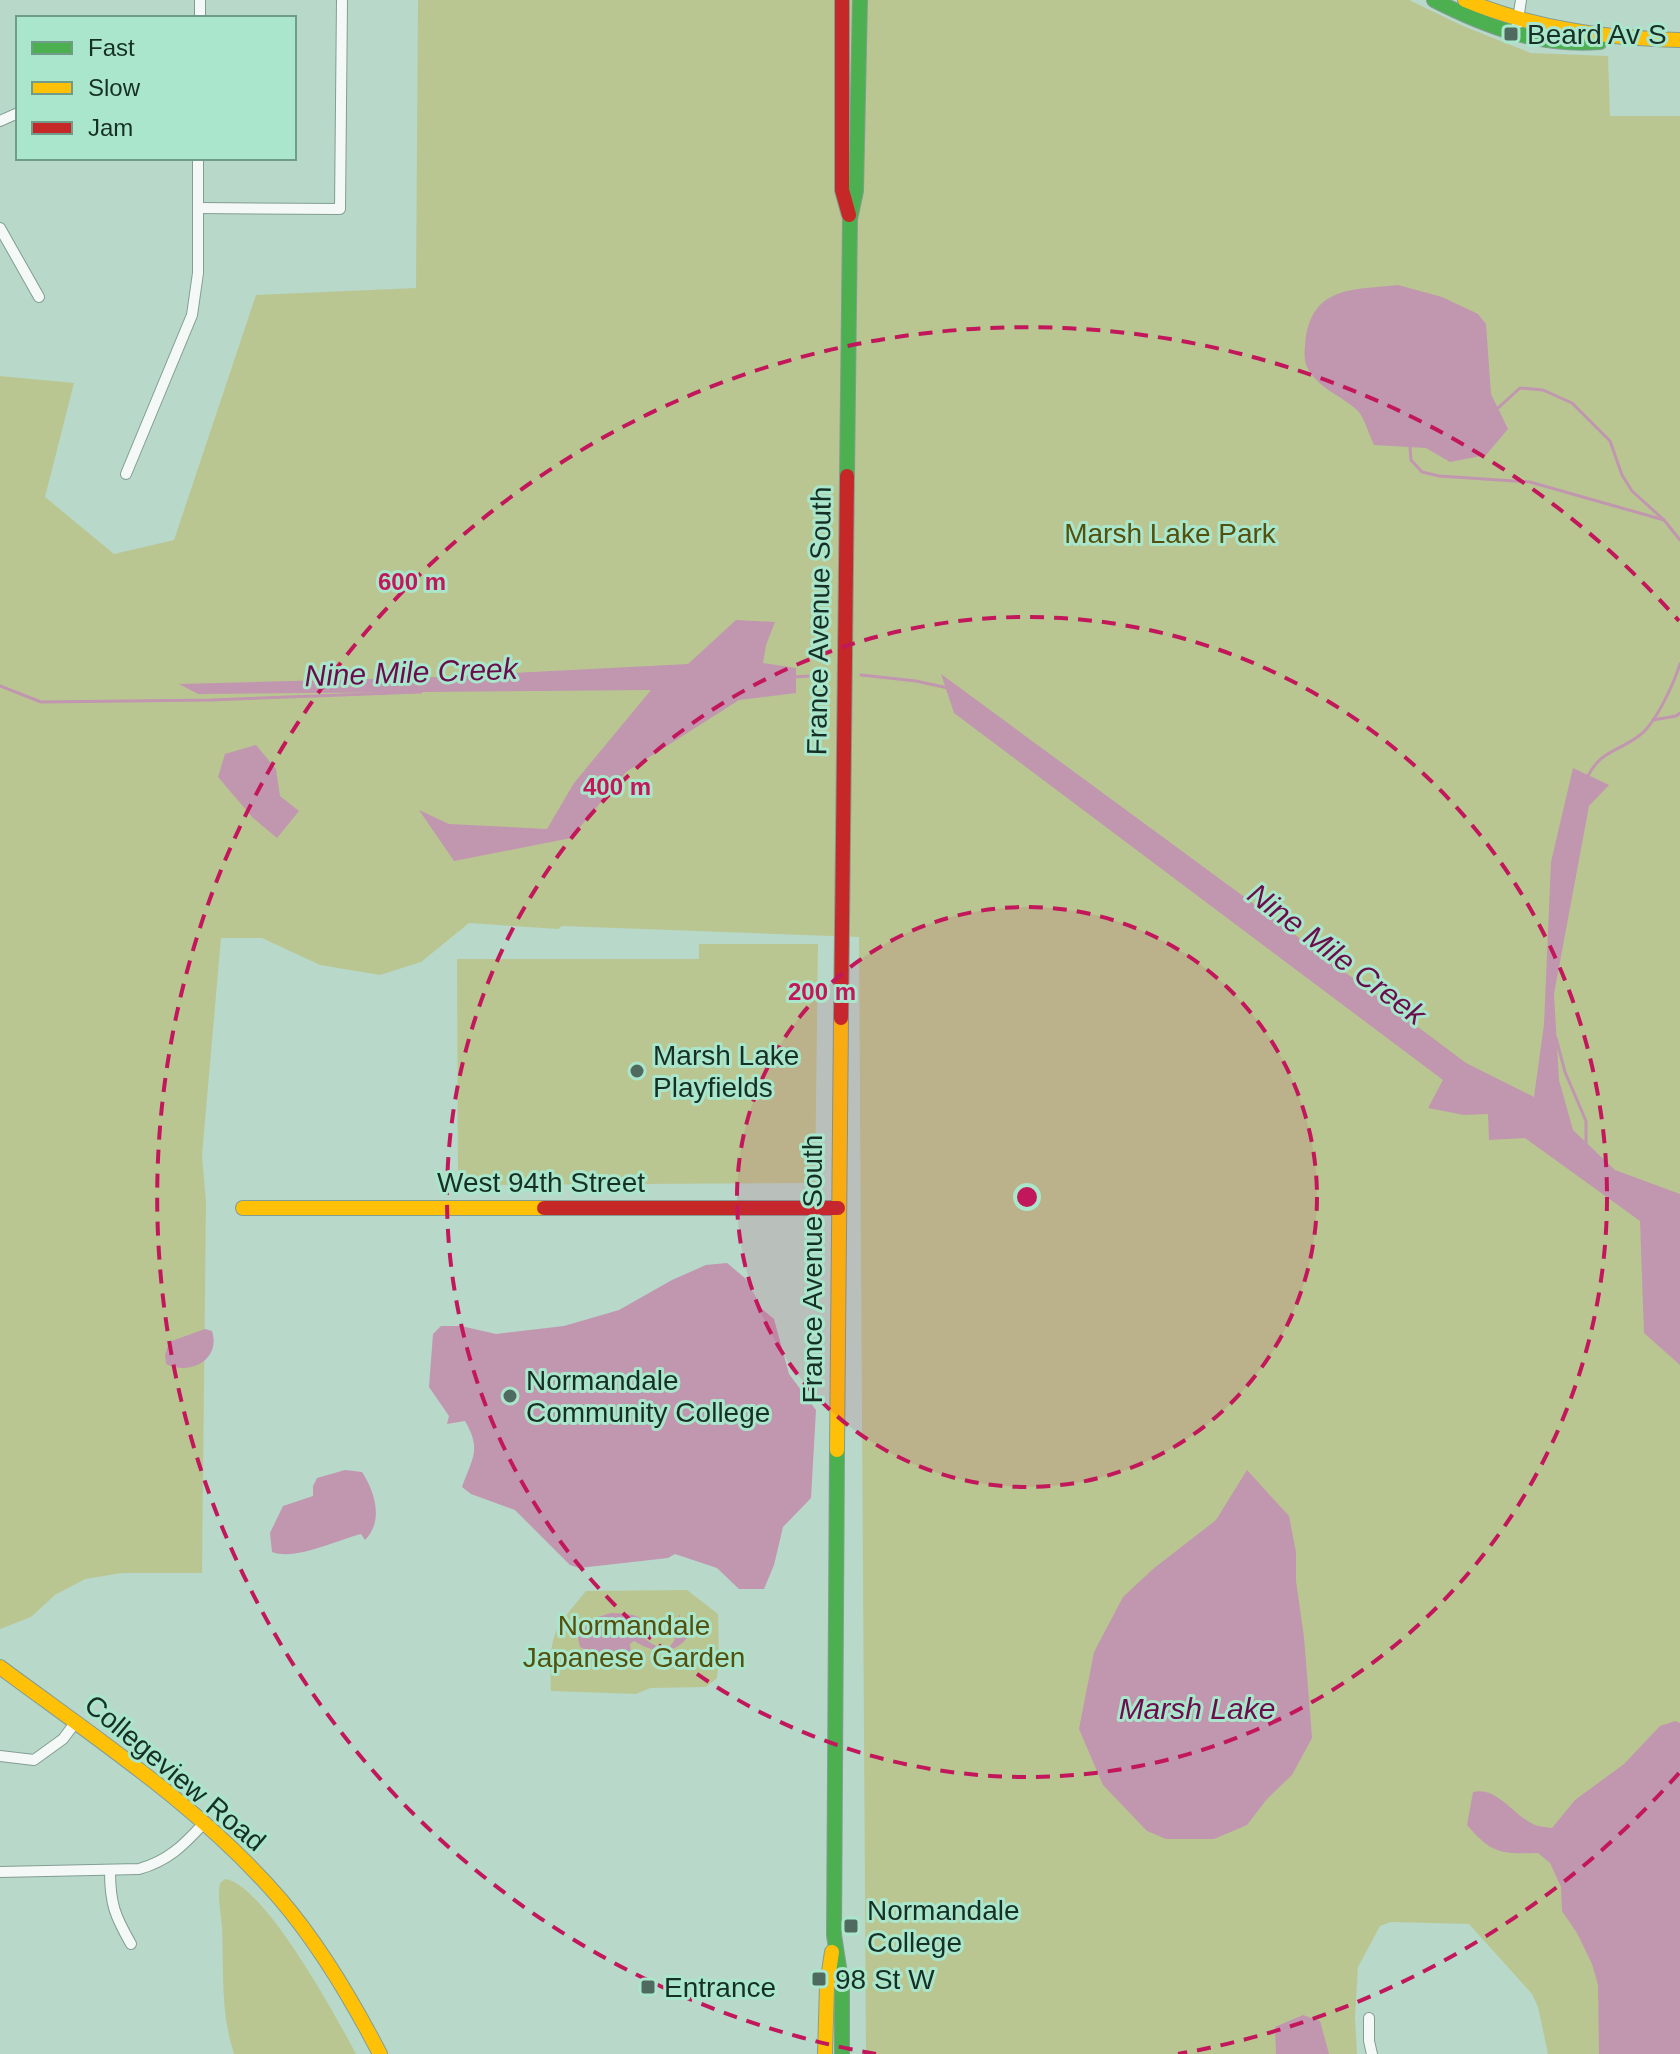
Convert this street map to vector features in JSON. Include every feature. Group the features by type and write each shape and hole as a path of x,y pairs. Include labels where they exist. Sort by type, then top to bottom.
{"main road":[{"name":"France Avenue South","path":"842,0 842,190 850,219"},
{"name":"France Avenue South","path":"825,2054 827,1985 834,1935 838,1208 850,219 856,191 860,0"},
{"path":"1434,0 1475,22 1620,39 1680,40"},
{"path":"1465,0 1516,27"},
{"name":"West 94th Street","path":"243,1208 838,1208"},
{"name":"Collegeview Road","path":"0,1667 204,1823 241,1858 310,1936 339,1979 380,2054"},
{"name":"France Avenue South","path":"834,1935 842,1987 842,2054"}],"street":[{"path":"198,208 340,209 342,0"},
{"path":"1516,27 1521,0"},
{"path":"126,474 192,315 198,273 198,160"},
{"path":"0,228 39,297"},
{"path":"0,1756 34,1760 63,1739 75,1723"},
{"path":"0,1872 139,1869 158,1864 173,1855 204,1823"},
{"path":"110,1871 110,1900 131,1944"},
{"path":"1369,2018 1372,2054"}],"green space":[{"name":"Marsh Lake Park","path":"418,0 1409,0 1531,53 1608,56 1610,116 1680,116 1680,2054 1548,2054 1538,2007 1532,1994 1469,1924 1391,1922 1380,1926 1358,1967 1355,2017 1357,2054 866,2054 859,937 562,926 558,929 469,923 421,962 380,975 320,965 262,938 221,938 202,1155 206,1202 202,1573 122,1573 85,1579 55,1595 31,1617 0,1629 0,376 74,383 45,497 114,554 174,540 256,295 416,288"},
{"name":"Marsh Lake Playfields","path":"699,944 818,944 815,1183 458,1185 457,959 699,959"},
{"name":"Normandale Japanese Garden","path":"687,1590 718,1614 717,1678 706,1687 650,1688 636,1694 551,1691 551,1657 555,1636 565,1617 586,1591"},
{"path":"225,1879 241,1886 279,1927 356,2054 234,2054 226,2022 219,1894 220,1883"}],"water":[{"path":"1398,285 1442,297 1478,314 1486,324 1491,394 1508,429 1486,455 1450,462 1426,448 1374,445 1358,411 1324,387 1307,367 1306,336 1318,307 1340,293"},
{"path":"736,620 775,622 763,663 796,668 796,693 739,700 626,772 571,838 454,861 419,810 449,824 547,829 574,783 651,690 198,694 179,684 438,677 688,664"},
{"path":"941,674 1466,1063 1534,1097 1544,1024 1551,862 1573,768 1609,785 1589,806 1554,994 1559,1080 1573,1130 1615,1170 1680,1194 1680,1365 1644,1333 1640,1221 1525,1138 1489,1140 1488,1114 1464,1115 1428,1108 1443,1080 954,713"},
{"path":"256,745 276,769 280,796 299,811 277,838 253,818 218,777 225,754"},
{"path":"727,1263 746,1279 762,1309 774,1319 789,1374 816,1410 811,1498 783,1527 774,1565 764,1589 739,1589 717,1568 675,1554 668,1558 579,1568 570,1565 515,1510 471,1494 462,1487 474,1454 473,1439 465,1421 447,1424 449,1416 429,1387 433,1334 441,1326 461,1326 496,1334 564,1326 619,1310 706,1265"},
{"path":"205,1329 212,1331 214,1341 208,1357 185,1368 166,1364 169,1342"},
{"path":"345,1470 362,1472 374,1497 376,1515 365,1540 361,1534 304,1552 272,1552 270,1533 283,1506 313,1496 317,1478"},
{"name":"Marsh Lake","path":"1247,1470 1289,1516 1296,1552 1296,1581 1312,1738 1292,1775 1267,1799 1247,1825 1214,1839 1166,1839 1147,1831 1103,1785 1079,1729 1094,1652 1123,1597 1153,1569 1216,1520"},
{"path":"611,1613 642,1619 644,1638 662,1648 672,1644 675,1638 679,1614 687,1638 669,1650 647,1648 634,1641 630,1644 631,1653 620,1654 616,1650 612,1653 592,1653 580,1647 578,1638 591,1619"},
{"path":"1675,1721 1680,1723 1680,2054 1599,2054 1598,1985 1577,1933 1562,1911 1561,1887 1550,1863 1538,1853 1506,1852 1483,1842 1467,1825 1473,1792 1490,1793 1533,1824 1552,1828 1575,1800 1624,1764 1660,1726"},
{"path":"1303,2015 1320,2021 1329,2054 1276,2054 1275,2027"}],"waterway":[{"path":"1498,408 1520,388 1543,390 1572,403 1610,441 1622,475 1632,491 1664,520 1680,540"},
{"path":"1410,447 1411,460 1422,472 1439,476 1530,482 1664,520"},
{"path":"1587,778 1604,756 1633,740 1652,722 1680,664"},
{"name":"Nine Mile Creek","path":"792,677 826,675"},
{"name":"Nine Mile Creek","path":"861,675 948,688"},
{"name":"Nine Mile Creek","path":"0,686 41,702 211,700 421,692"},
{"path":"1653,720 1680,713"},
{"path":"1556,1038 1565,1072 1586,1121 1586,1145"}],"traffic: fast":[{"path":"847,476 850,219 856,191 860,0"},
{"path":"1434,0 1514,33 1556,41 1600,42"},
{"path":"837,1450 834,1935 842,1987 842,2054"}],"traffic: slow":[{"path":"1465,0 1544,25 1625,37 1680,40"},
{"path":"837,1450 841,1018"},
{"path":"243,1208 544,1208"},
{"path":"0,1667 147,1776 250,1867 296,1918 323,1955 380,2054"},
{"path":"825,2054 827,1985 832,1952"}],"traffic: jam":[{"path":"842,0 842,190 849,215"},
{"path":"841,1018 847,476"},
{"path":"544,1208 838,1208"}],"place":[{"name":"Beard Av S","path":"1511,34"},
{"name":"Marsh Lake Playfields","path":"637,1071"},
{"name":"Normandale Community College","path":"510,1396"},
{"name":"Normandale College","path":"851,1926"},
{"name":"98 St W","path":"819,1979"},
{"name":"Entrance","path":"648,1987"}]}
